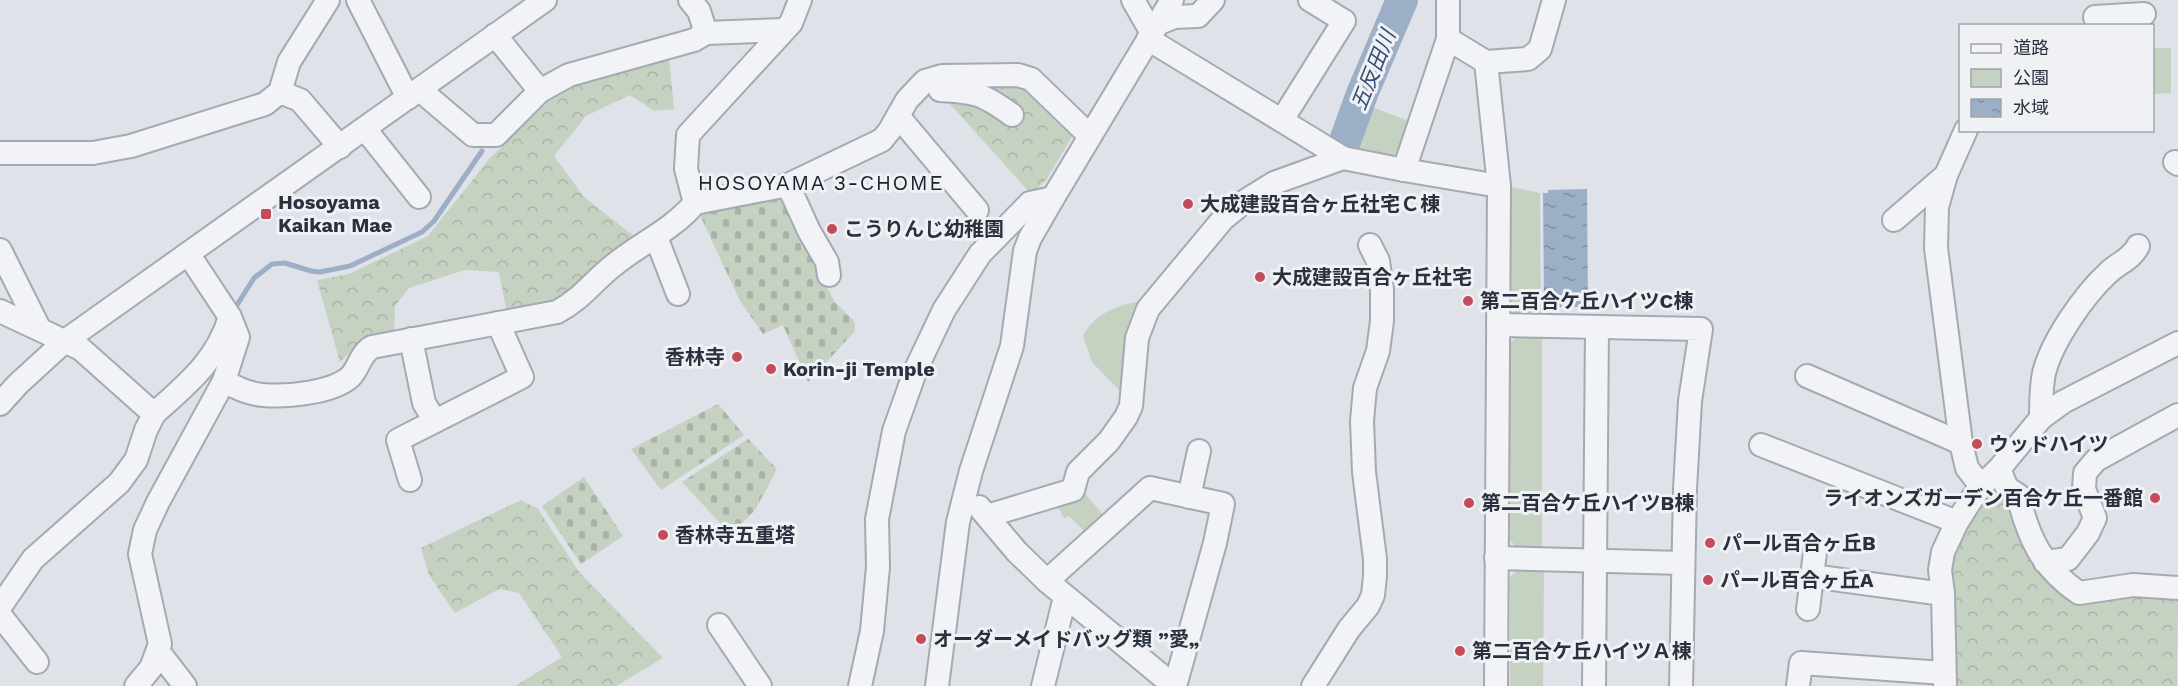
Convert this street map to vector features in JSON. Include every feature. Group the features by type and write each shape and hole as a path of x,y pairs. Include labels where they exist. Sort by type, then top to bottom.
{"street":[{"path":"0,153 93,153 131,146 265,104 280,92 289,62 328,0"},
{"path":"358,0 414,94 473,135 496,135 540,91 569,75 693,40 706,33 783,30"},
{"path":"0,404 18,384 65,341 545,0"},
{"path":"695,203 686,169 688,135 791,23 800,0"},
{"path":"1133,0 1152,32 1282,120 1343,158 1499,186"},
{"path":"937,686 935,617 965,492 1012,346 1025,251 1030,237 1172,0"},
{"path":"1152,32 1174,17 1198,16 1213,0"},
{"path":"1282,120 1344,21 1310,0"},
{"path":"1404,170 1448,39 1448,0"},
{"path":"1448,39 1486,62 1528,59 1540,49 1554,0"},
{"path":"700,4 706,33"},
{"path":"2095,14 2144,14"},
{"path":"495,35 540,91"},
{"path":"1486,62 1499,186 1496,686"},
{"path":"224,381 237,388 262,395 297,394 334,386 350,376 366,350 372,347 557,312 574,303 614,265 656,237 695,203 788,185 882,140 913,94 925,81 942,76 1018,75 1031,79 1090,136"},
{"path":"934,79 939,90 969,92 988,98 1012,115"},
{"path":"280,92 300,100 340,147"},
{"path":"898,116 977,210"},
{"path":"365,129 419,197"},
{"path":"1965,132 1946,175 1937,207 1936,248 1961,443 1967,468 1981,486"},
{"path":"987,516 1073,490 1078,472 1109,441 1131,406 1137,338 1148,309 1223,219 1245,201 1274,183 1343,158"},
{"path":"1894,220 1946,175"},
{"path":"788,185 809,231 827,262 830,275"},
{"path":"860,686 872,631 878,567 877,519 894,431 916,369 944,310 980,254 1030,203 1053,198"},
{"path":"656,237 678,294"},
{"path":"1313,686 1349,629 1368,606 1375,576 1364,472 1362,421 1365,388 1378,351 1382,321 1382,289 1378,261 1370,245"},
{"path":"2041,418 2041,390 2045,370 2051,354 2075,311 2096,285 2109,272 2135,253 2138,246"},
{"path":"0,250 39,328"},
{"path":"136,686 151,668 160,644 141,554 145,530 224,381 238,338 230,316 189,255"},
{"path":"0,311 81,349 154,414"},
{"path":"0,607 33,559 119,483 136,460 154,414 203,369 223,338 230,316"},
{"path":"410,480 398,440 522,376 498,323"},
{"path":"1498,325 1701,328 1690,401 1683,562 1681,686"},
{"path":"1594,686 1597,327"},
{"path":"411,339 424,403 435,421"},
{"path":"1798,686 1801,663 1944,679 1943,594 1940,570 1943,552 1957,522 1981,486 1999,469 2041,418 2063,402 2178,343"},
{"path":"1807,376 1961,443"},
{"path":"2045,562 2068,559 2088,533 2095,518 2084,489 2085,473 2096,460 2178,415"},
{"path":"1761,445 1957,522"},
{"path":"1189,497 1199,451"},
{"path":"1999,469 2007,488 2018,495 2025,525 2045,562 2061,581 2079,593 2133,585 2178,588"},
{"path":"965,492 1017,552 1047,581 1065,597 1146,676 1175,686 1215,543 1223,504 1150,488 1047,581"},
{"path":"1808,609 1815,552"},
{"path":"1497,558 1683,562"},
{"path":"1812,576 1943,594"},
{"path":"1043,686 1065,597"},
{"path":"0,615 37,662"},
{"path":"719,625 760,686"},
{"path":"158,651 185,686"}],"green space":[{"path":"2154,48 2171,48 2171,93 2154,94"},
{"path":"669,57 674,109 654,111 630,95 586,116 554,156 584,197 635,237 568,297 550,305 507,314 499,272 465,270 409,288 395,306 394,334 362,340 340,362 317,280 349,274 428,236 490,158 548,102 576,86"},
{"path":"1023,84 1073,135 1046,180 1031,194 940,93"},
{"path":"1366,105 1414,123 1404,150 1390,157 1361,151 1351,146"},
{"path":"1511,187 1540,193 1541,318 1520,318 1511,308"},
{"path":"777,195 783,200 790,222 835,302 854,321 855,331 808,382 783,325 763,334 740,301 698,211"},
{"path":"1144,302 1125,352 1122,393 1092,362 1083,336 1099,317 1120,306"},
{"path":"1522,333 1542,333 1542,550 1518,549 1510,540 1510,343"},
{"path":"718,404 744,435 661,490 631,449"},
{"path":"748,439 777,469 755,510 731,535 682,482"},
{"path":"584,477 623,536 581,564 542,506"},
{"path":"1080,488 1106,518 1088,535 1069,516 1064,518 1055,502"},
{"path":"1992,488 2011,500 2046,577 2057,591 2075,602 2128,593 2178,595 2177,686 1950,686 1947,569 1962,525"},
{"path":"521,500 538,509 579,572 663,658 616,686 515,686 562,657 519,593 499,589 455,613 429,575 421,548"},
{"path":"1518,568 1544,569 1543,686 1510,686 1510,578"}],"water":[{"path":"1587,189 1588,307 1544,307 1543,193 1548,193 1548,190"}],"waterway":[{"name":"五反田川","path":"1345,141 1362,94 1402,0"},
{"path":"237,305 254,278 272,264 285,263 320,272 350,266 422,232 434,221 482,151"}],"place":[{"name":"大成建設百合ヶ丘社宅Ｃ棟","path":"1188,204"},
{"name":"Hosoyama Kaikan Mae","path":"266,214"},
{"name":"こうりんじ幼稚園","path":"832,229"},
{"name":"大成建設百合ヶ丘社宅","path":"1260,277"},
{"name":"第二百合ケ丘ハイツC棟","path":"1468,301"},
{"name":"香林寺","path":"737,357"},
{"name":"Korin-ji Temple","path":"771,369"},
{"name":"ウッドハイツ","path":"1977,444"},
{"name":"ライオンズガーデン百合ケ丘一番館","path":"2155,498"},
{"name":"第二百合ケ丘ハイツB棟","path":"1469,503"},
{"name":"香林寺五重塔","path":"663,535"},
{"name":"パール百合ヶ丘B","path":"1710,543"},
{"name":"パール百合ヶ丘A","path":"1708,580"},
{"name":"オーダーメイドバッグ類 ”愛„","path":"921,639"},
{"name":"第二百合ケ丘ハイツＡ棟","path":"1460,651"}],"district":[{"name":"HOSOYAMA 3-CHOME","path":"821,182"}]}
